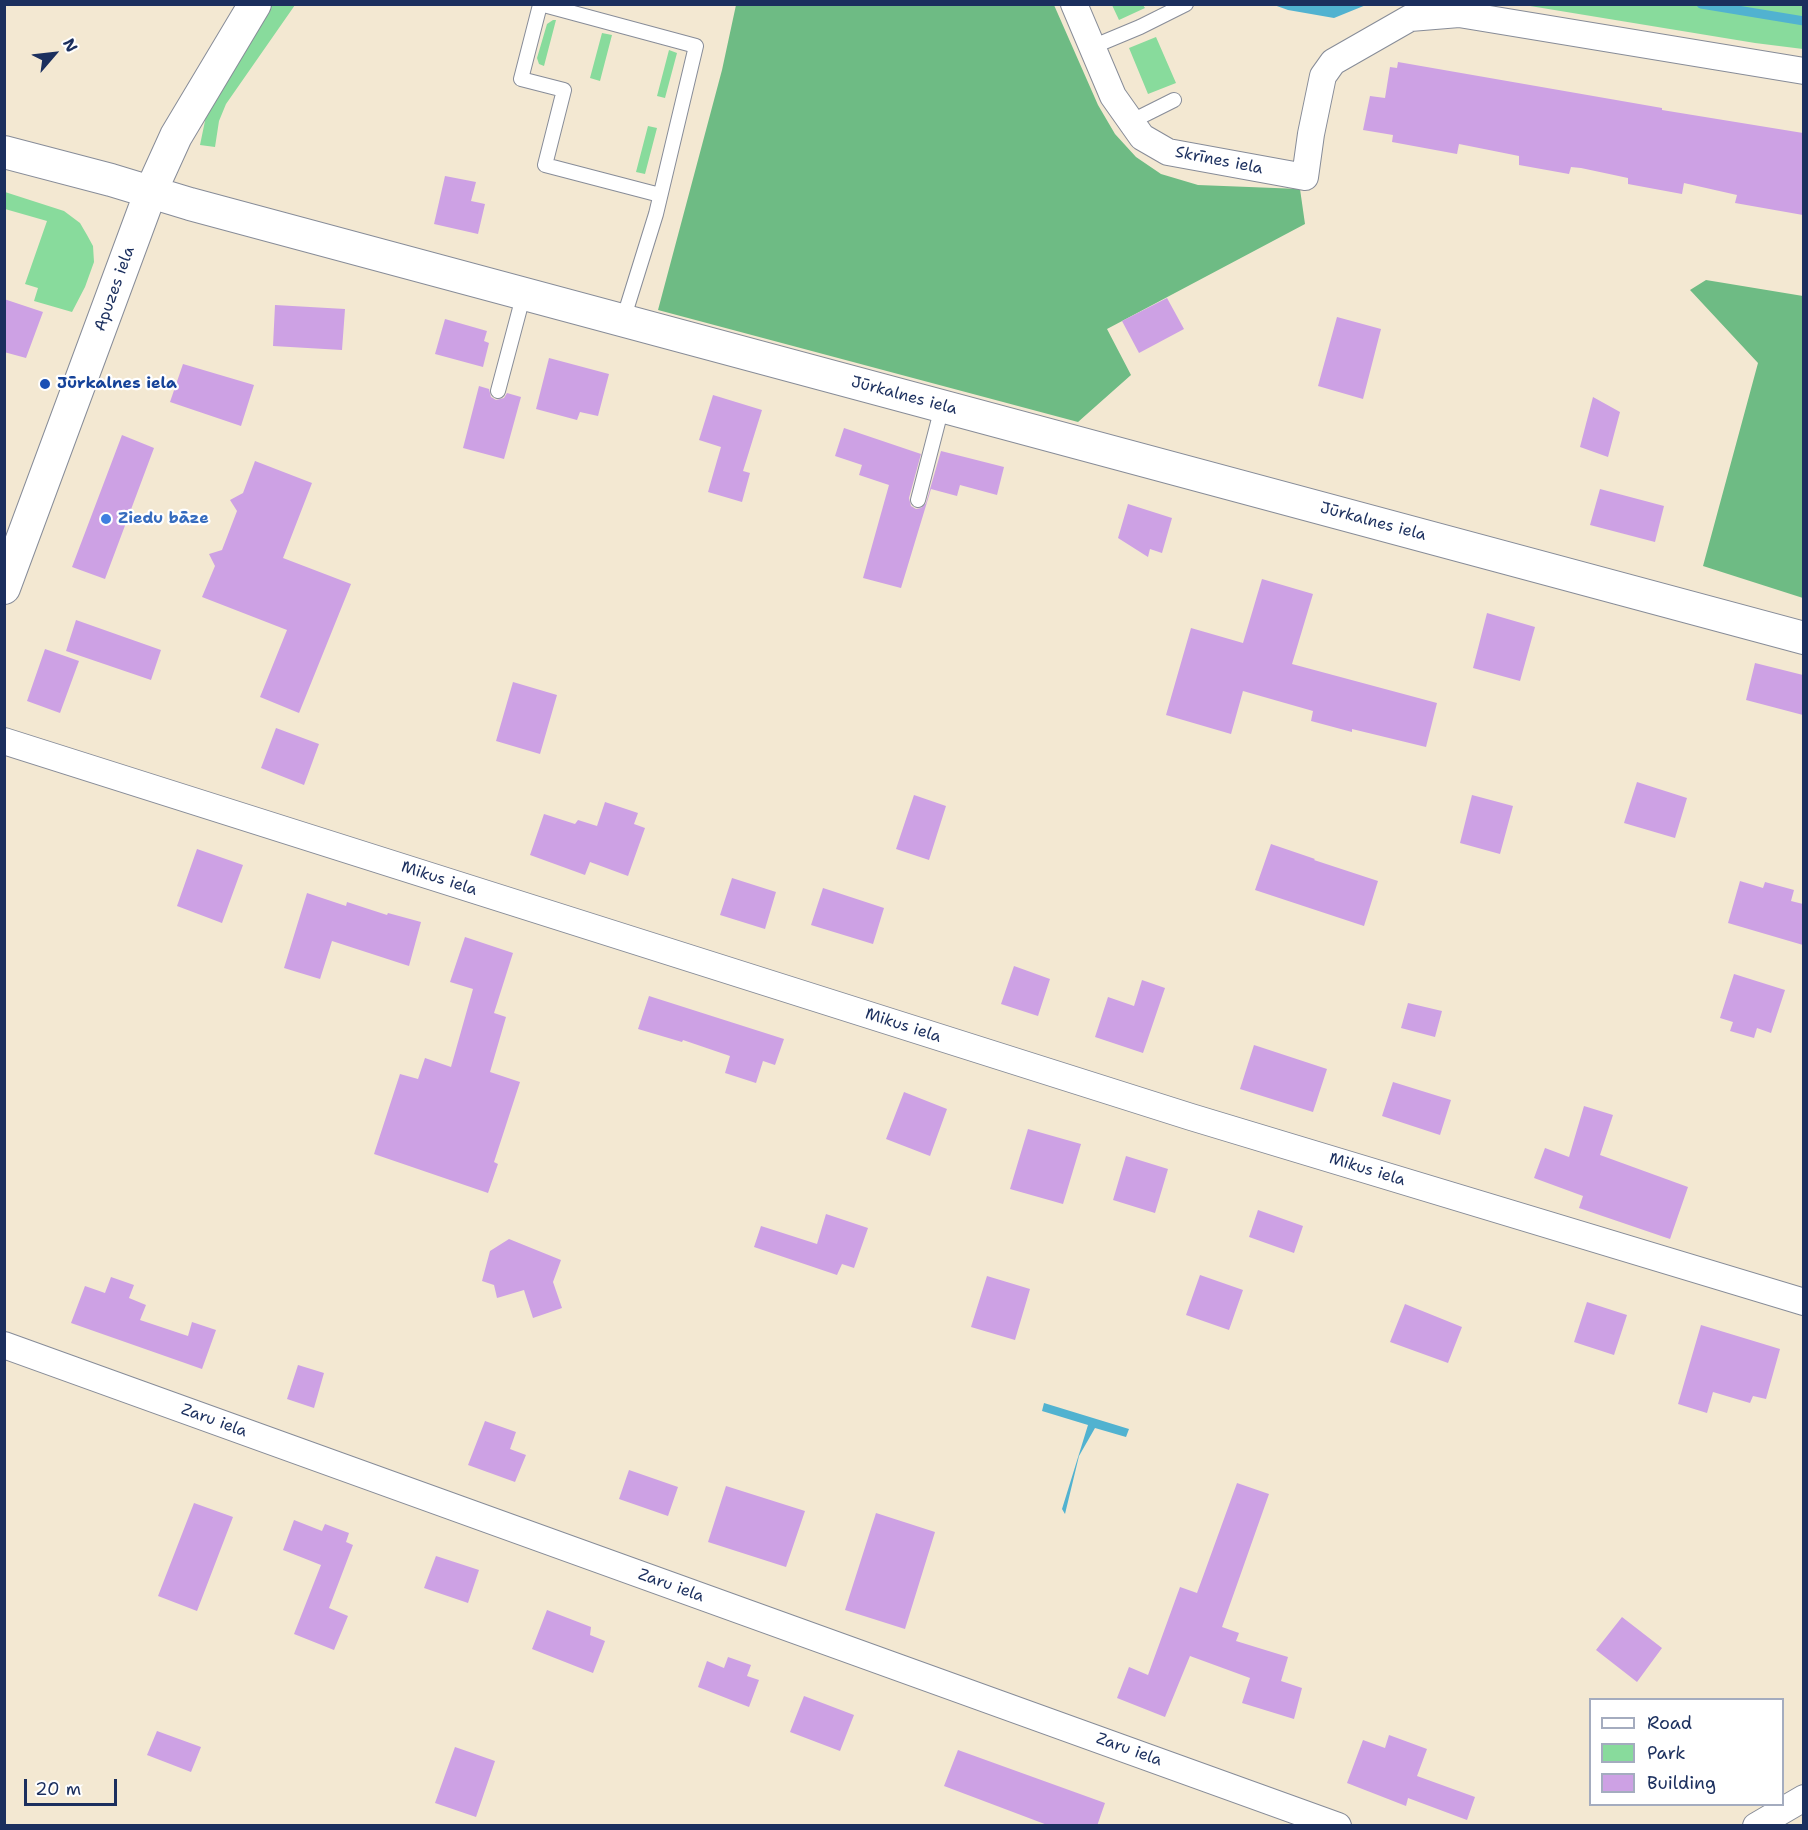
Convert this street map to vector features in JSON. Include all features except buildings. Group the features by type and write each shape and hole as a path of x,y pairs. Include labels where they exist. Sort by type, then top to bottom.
{"street":[{"name":"Apuzes iela","path":"4,588 151,192 176,136 255,4"},
{"name":"Skrīnes iela","path":"1074,4 1113,96 1142,137 1168,152 1305,177 1323,76 1333,62 1410,18 1459,14 1803,71"},
{"name":"Jūrkalnes iela","path":"4,152 1803,638"},
{"name":"Mikus iela","path":"4,741 1191,1117 1803,1302"},
{"name":"Zaru iela","path":"4,1345 1338,1826"},
{"path":"1756,1826 1803,1798"}],"lane":[{"path":"1092,47 1186,4"},
{"path":"623,320 660,195 696,46 540,5 521,79 564,90 545,165 660,195"},
{"path":"1130,122 1174,100"},
{"path":"498,391 524,294"},
{"path":"918,500 942,407"}],"green space":[{"path":"272,5 295,5 226,104 219,121 215,147 200,145 206,116 251,35"},
{"path":"736,5 1054,5 1098,105 1115,134 1136,157 1161,174 1198,185 1300,189 1305,224 1107,329 1131,375 1078,422 658,310 722,70"},
{"path":"1112,5 1143,5 1145,8 1119,20"},
{"path":"1524,5 1803,5 1803,49 1755,43"},
{"path":"556,20 544,66 539,64 537,58 547,24"},
{"path":"602,33 612,35 600,81 590,78"},
{"path":"1156,37 1176,83 1148,94 1129,48"},
{"path":"669,50 677,53 665,98 657,96"},
{"path":"648,126 657,128 645,174 636,172"},
{"path":"5,192 64,211 80,223 87,235 93,246 94,262 85,287 72,312 34,301 38,288 25,284 47,221 5,209"},
{"path":"1706,280 1803,296 1803,598 1703,566 1758,363 1690,290"}],"water":[{"path":"1274,5 1366,5 1334,18 1288,10"},
{"path":"1044,1403 1129,1429 1126,1437 1095,1428 1079,1456 1065,1514 1062,1509 1088,1425 1042,1411"}],"waterway":[{"path":"1701,4 1804,21"}],"place":[{"name":"Jūrkalnes iela","path":"45,384"},
{"name":"Ziedu bāze","path":"106,519"}]}
